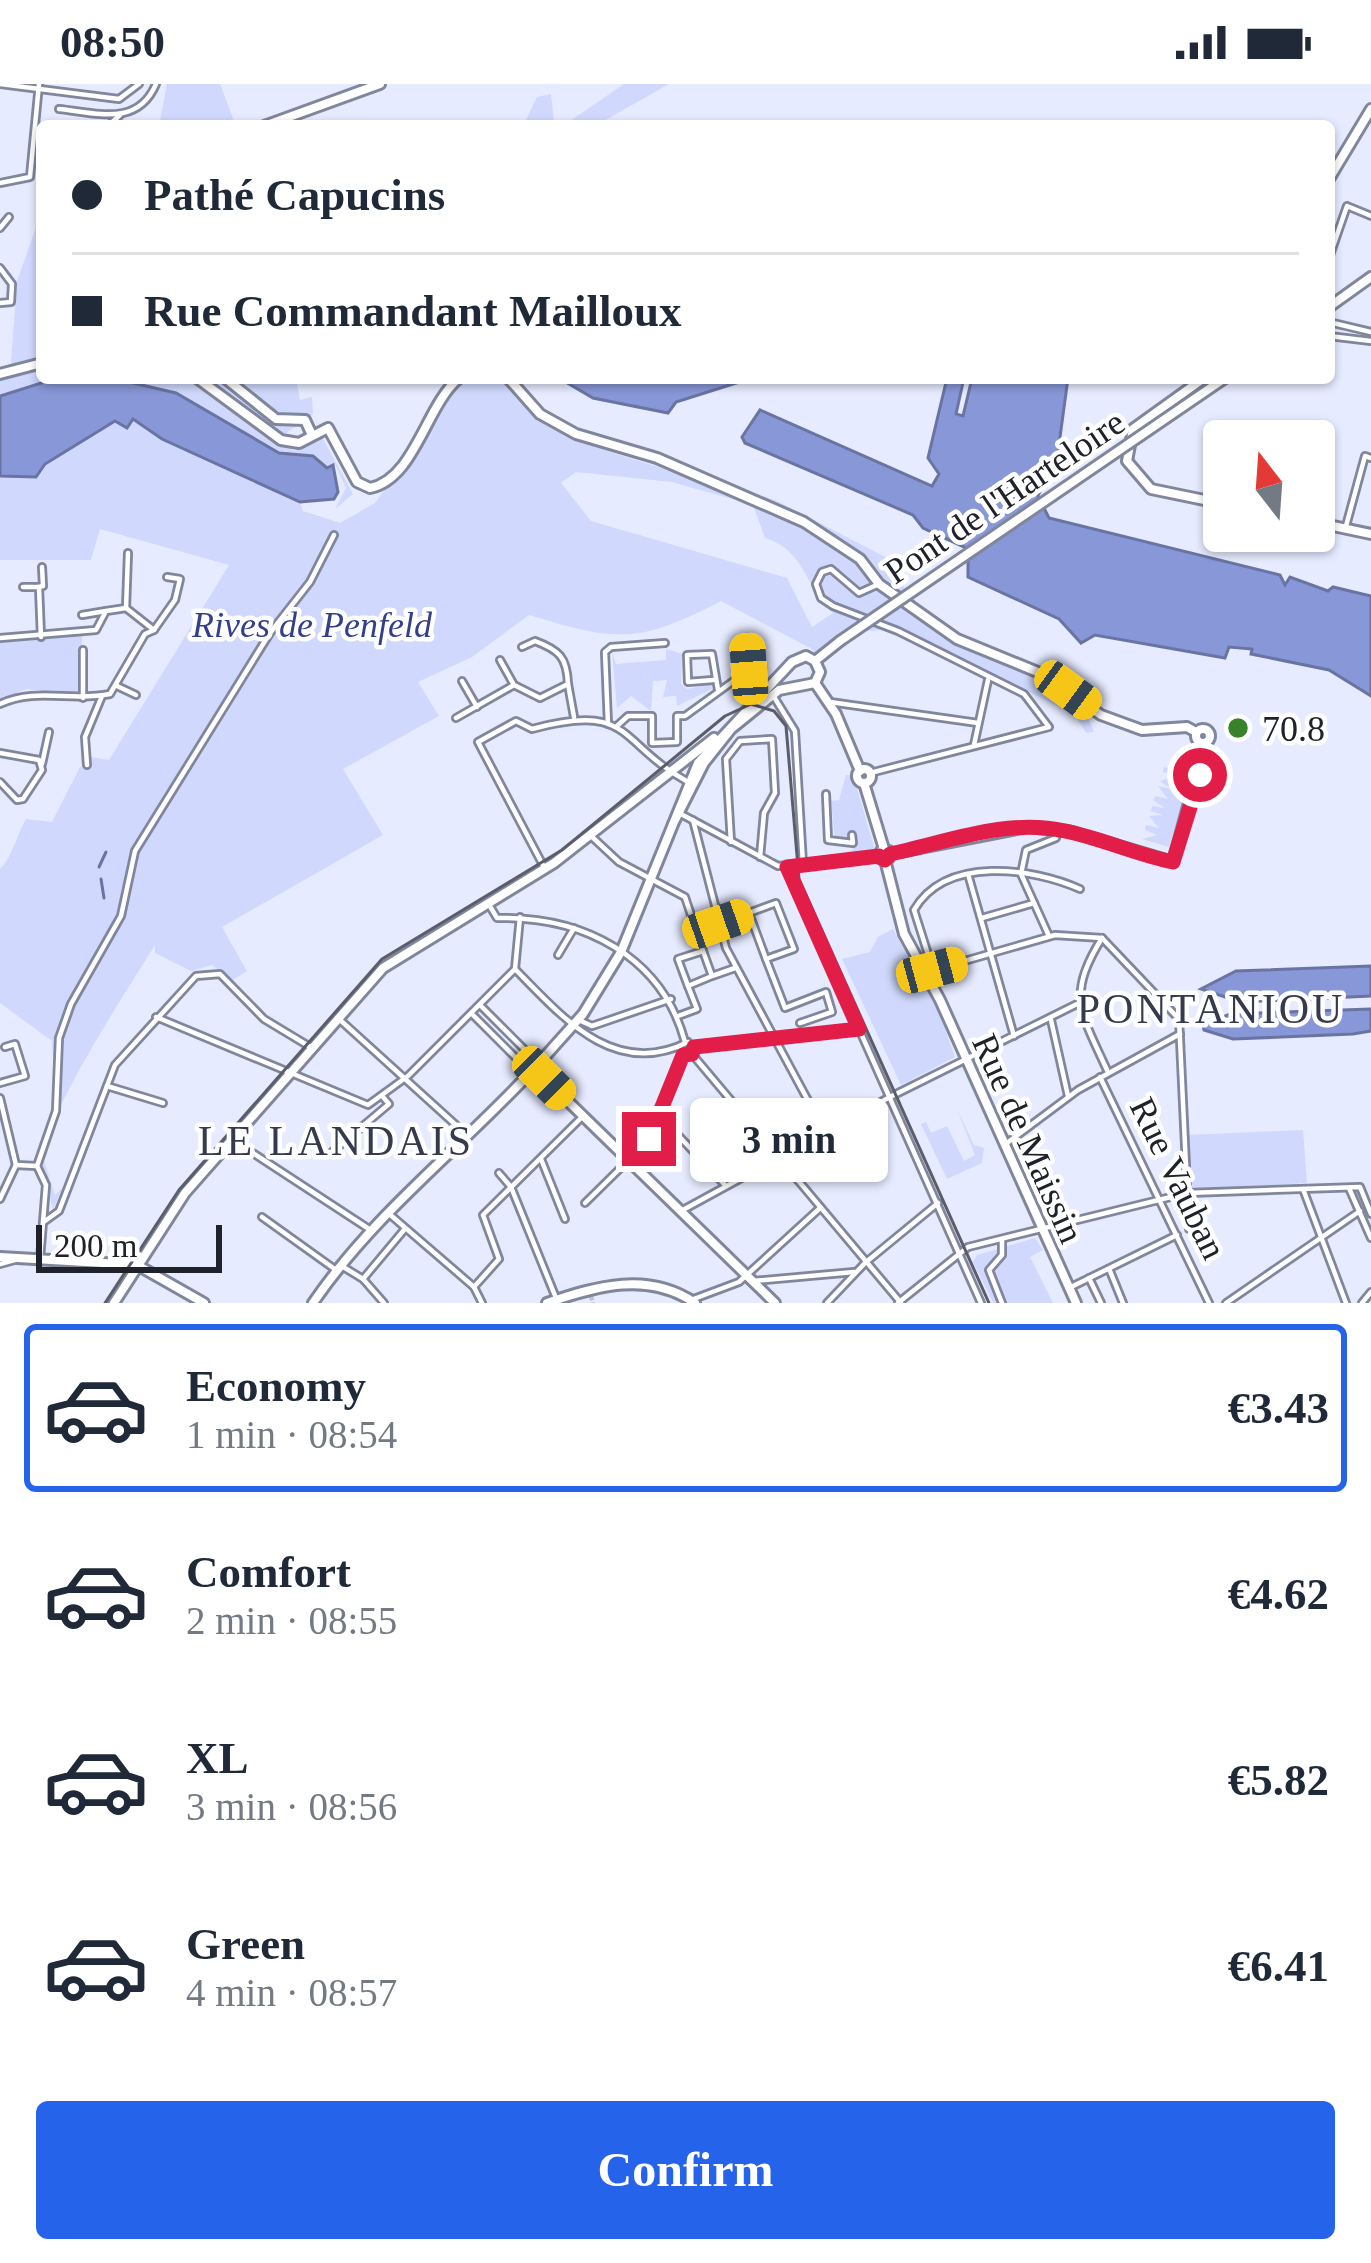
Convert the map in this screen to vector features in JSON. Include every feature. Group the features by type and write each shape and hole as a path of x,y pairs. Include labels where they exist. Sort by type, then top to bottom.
{"street":[{"path":"0,84 119,100 140,84"},
{"path":"115,120 143,106 156,84"},
{"path":"281,120 380,84"},
{"path":"0,183 30,177 39,87"},
{"path":"59,109 120,115"},
{"path":"1335,171 1361,135 1371,109"},
{"path":"1335,240 1347,206 1371,216"},
{"path":"0,228 9,218"},
{"path":"0,268 12,284 10,302 0,303"},
{"path":"1335,304 1371,280"},
{"path":"1335,323 1371,332"},
{"path":"1335,337 1371,341"},
{"path":"0,374 36,365"},
{"path":"205,384 281,440 299,443 310,433 328,428 365,487 386,482 416,443 436,401 453,384"},
{"path":"232,384 276,419 305,420 310,433"},
{"path":"513,384 540,414 576,434 657,458 804,522 860,559 879,584 957,639 1040,673 1101,715 1142,730 1187,727 1196,732 1198,742 1205,743 1175,861 1070,832 1027,826 885,855 787,867 681,814"},
{"path":"1195,384 1133,429 1127,461 1151,489 1203,500"},
{"name":"Pont de l'Harteloire","path":"815,661 839,640 1216,384"},
{"path":"1346,528 1368,457"},
{"path":"1335,526 1371,534"},
{"path":"40,1259 46,1185 37,1166 56,1111 59,1038 71,1004 127,903 136,849 269,633 310,581 334,535"},
{"path":"126,608 128,553"},
{"path":"23,587 43,586 42,567"},
{"path":"864,776 1049,727 1031,701 898,631 833,606 821,598 816,584 821,572 831,569 859,593 879,584"},
{"path":"0,704 25,692 83,699 102,696 117,686 130,657 175,600 180,579 166,578"},
{"path":"38,587 41,637"},
{"path":"82,615 126,608 154,630"},
{"path":"0,638 96,630 106,611"},
{"path":"522,647 535,640 558,650 567,665 574,717"},
{"path":"616,728 628,716 652,716 652,743 676,742 676,716 685,716 749,669 748,640"},
{"path":"608,724 605,652 611,646 664,643"},
{"path":"83,650 83,699"},
{"path":"712,680 688,682 687,655 712,654 712,680 718,690"},
{"path":"114,1303 185,1193 394,958 545,868 728,725 801,657 815,661 820,672 815,683 772,694 720,741 690,783 673,824"},
{"path":"500,660 514,685 540,698 568,684"},
{"path":"789,671 795,685"},
{"path":"462,680 477,707"},
{"path":"974,746 988,680"},
{"name":"Rue de Maissin","path":"815,683 830,702 864,776 904,934 929,971 963,1060 1076,1303"},
{"path":"456,718 514,685"},
{"path":"117,686 136,695"},
{"path":"772,694 795,730 803,864"},
{"path":"87,766 85,737 102,696"},
{"path":"830,702 978,722"},
{"path":"545,868 478,742 516,721 532,729 574,717 634,736 669,771 690,783"},
{"path":"313,1303 369,1229 532,1072 537,1061 576,1023 621,952 690,783 728,725"},
{"path":"0,782 17,800 23,799 42,764 50,731"},
{"path":"731,842 735,829 729,816 726,759 740,741 772,739 775,793 768,806 760,857"},
{"path":"0,752 42,764"},
{"path":"826,794 828,840 853,843 852,835"},
{"path":"693,820 718,924 735,968 825,1132"},
{"path":"590,835 619,862 685,897 712,976"},
{"path":"1049,936 1022,874 1026,850 1056,838"},
{"path":"836,844 837,861"},
{"path":"787,867 981,1303"},
{"path":"967,873 1014,1036"},
{"path":"1080,890 1054,877 967,873 922,898 914,910 929,971 1049,936 1102,938 1179,1019 1189,1228"},
{"path":"488,903 497,918 520,917 574,928 621,952 654,976 678,1016 682,1048 649,1139 585,1203"},
{"path":"718,924 776,903 794,949 766,959"},
{"path":"981,918 1034,903"},
{"path":"749,913 784,1008 826,992 832,1012 800,1023"},
{"path":"155,1017 355,1104 383,1097 473,1015 514,969 520,917"},
{"path":"558,955 574,928"},
{"path":"1102,938 1083,969 1077,1004 1108,1073"},
{"path":"678,1016 697,1009 678,959 703,951"},
{"path":"688,986 735,968"},
{"path":"514,969 576,1023 620,1051 693,1051 859,1029"},
{"path":"46,1221 59,1211 115,1065 196,976 210,973 233,986 264,1019 312,1048"},
{"path":"576,1023 592,1027 671,999"},
{"path":"681,1211 890,1097 1077,1004"},
{"path":"481,1006 537,1061"},
{"path":"473,1015 775,1303"},
{"path":"339,1018 408,1076 467,1136"},
{"path":"1050,1018 1068,1096"},
{"path":"1002,1145 1068,1096 1181,1033"},
{"path":"0,1083 25,1076 15,1044 5,1047"},
{"path":"682,1048 693,1051 775,1159 900,1302 958,1251 1187,1193 1360,1187 1371,1214"},
{"path":"532,1072 537,1061"},
{"name":"Rue Vauban","path":"1100,1077 1209,1303"},
{"path":"107,1086 163,1102"},
{"path":"332,1152 389,1105 383,1097"},
{"path":"0,1098 16,1165 0,1199"},
{"path":"660,1115 725,1186"},
{"path":"474,1287 499,1259 483,1215 582,1117"},
{"path":"232,1139 369,1229"},
{"path":"541,1159 565,1219"},
{"path":"16,1165 37,1166"},
{"path":"499,1173 511,1187 552,1301 641,1284 693,1301 750,1278 857,1272"},
{"path":"1349,1188 1371,1238"},
{"path":"1303,1189 1346,1303"},
{"path":"827,1303 866,1263 938,1203"},
{"path":"750,1278 819,1210"},
{"path":"1226,1303 1360,1211"},
{"path":"387,1212 474,1287 482,1303"},
{"path":"262,1217 363,1279 384,1303"},
{"path":"363,1279 404,1230"},
{"path":"1068,1288 1177,1235"},
{"path":"1002,1239 1002,1255 989,1270 1002,1303"},
{"path":"0,1261 137,1264 204,1303"},
{"path":"1108,1268 1123,1303"},
{"path":"1089,1278 1101,1303"},
{"path":"1362,1303 1371,1292"}],"green space":[{"path":"167,84 220,84 234,120 160,120"},
{"path":"624,84 669,84 606,120 571,120"},
{"path":"551,94 554,120 526,120 537,97"},
{"path":"36,228 38,384 0,396 0,378 10,375 17,281"},
{"path":"138,384 297,384 300,400 312,397 313,414 275,441 294,451 322,437 353,494 335,509 346,488 335,464 326,467 283,454"},
{"name":"Rives de Penfeld","path":"461,384 506,384 568,434 618,455 704,480 706,474 779,502 889,559 903,586 944,624 1074,685 1094,732 1086,733 1071,708 1004,684 904,629 865,631 820,661 812,649 721,601 668,625 627,634 585,630 529,615 472,657 418,682 439,716 343,769 383,835 222,927 247,971 233,980 212,965 191,971 155,953 155,945 89,1053 46,1142 44,1160 55,1195 62,1188 53,1210 41,1162 41,1144 56,1101 52,1041 0,1003 0,869 26,819 52,822 80,767 86,768 90,757 109,760 229,565 100,529 91,560 0,560 0,476 36,476 45,464 115,421 132,419 162,439 300,502 303,511 340,523 375,503 455,389","holes":["576,472 672,482 753,505 765,538 789,551 833,613 812,627 787,578 591,521 561,483"]},
{"path":"82,636 81,696 26,689 0,700 0,642"},
{"path":"666,649 682,654 681,684 687,689 711,684 712,689 677,706 676,696 663,697 667,680 653,681 651,711 631,696 617,708 612,652 616,664 666,660"},
{"path":"1164,767 1191,774 1169,847 1142,839 1157,835 1145,830 1146,825 1159,828 1149,816 1163,815 1151,811 1152,806 1165,808 1154,801 1155,796 1168,799 1158,786 1171,789 1160,781 1175,776 1163,772"},
{"path":"846,775 853,775 875,850 841,854 853,850 854,837 835,841 831,801 839,800"},
{"path":"893,929 939,1012 955,1057 901,1085 842,959 870,952 878,937"},
{"path":"957,1109 974,1145 984,1148 982,1163 947,1179 921,1124 926,1122 931,1133 947,1126 964,1161 975,1155"},
{"path":"1303,1130 1307,1183 1190,1189 1188,1135"},
{"path":"1035,1238 1043,1250 1030,1257 1053,1303 993,1303 973,1262 977,1255"}],"water":[{"path":"38,384 137,384 176,393 279,453 313,456 327,468 333,465 338,492 334,499 300,502 162,439 133,419 127,428 115,421 45,464 36,477 0,476 0,396"},
{"path":"569,384 733,384 676,402 668,413 593,398"},
{"path":"946,384 963,384 956,414 963,416 971,384 1067,384 1058,452 1038,496 1049,518 1280,575 1285,585 1290,577 1328,591 1333,587 1371,596 1371,696 1329,670 1251,654 1252,649 1229,647 1225,658 1095,635 1081,643 1059,619 968,577 968,549 923,528 913,515 745,443 742,437 760,410 932,486 939,474 928,458"},
{"path":"1371,966 1371,996 1240,1002 1201,989 1236,971"},
{"path":"1371,1009 1371,1031 1353,1034 1233,1039 1204,1030 1203,1025 1230,1014"}],"waterway":[{"path":"99,867 106,852"},
{"path":"101,879 104,898"}],"tunnel":[{"path":"591,1296 593,1303"}],"tram line":[{"path":"105,1303 179,1190 382,959 562,850 725,716 751,704 774,711 786,726 799,879 989,1303"}],"place":[{"name":"70.8","path":"1238,728"}],"district":[{"name":"PONTANIOU","path":"1211,1008"},
{"name":"LE LANDAIS","path":"336,1140"}],"route":[{"path":"649,1139 683,1055 692,1054 694,1047 859,1029 787,867 879,856 885,860 890,854 970,834 1027,826 1070,832 1173,862 1200,775"}]}
